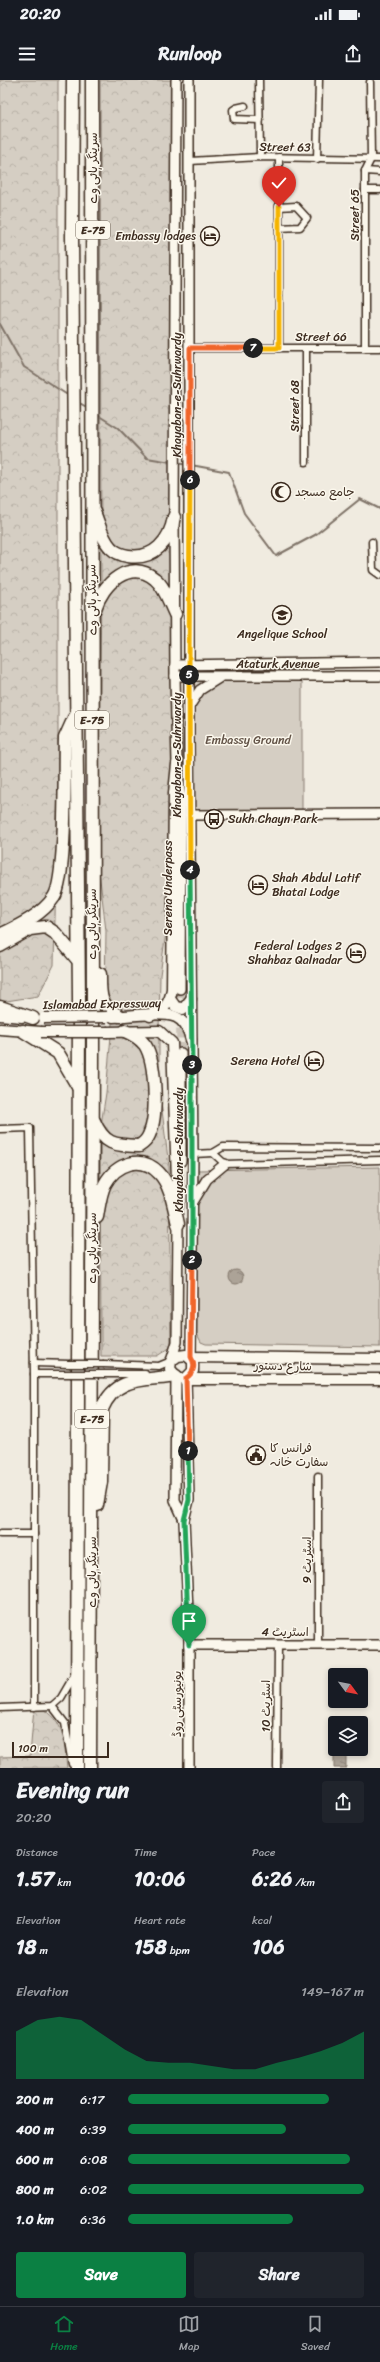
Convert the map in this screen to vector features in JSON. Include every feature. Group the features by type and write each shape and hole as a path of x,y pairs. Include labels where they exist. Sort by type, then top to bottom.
{"highway":[{"name":"سرینگر ہائی وے","path":"90,1768 93,1118 93,617 91,506 92,80"},
{"name":"سرینگر ہائی وے","path":"73,85 77,959 79,1090 76,1672 77,1768"},
{"path":"73,85 77,108 76,217 81,221 85,221 87,217 88,125 93,103"},
{"path":"74,365 77,347 77,240 81,234 88,238 88,330 92,352"},
{"path":"91,506 105,540 116,552 125,556 143,556 159,548 170,534 174,517"},
{"path":"93,617 97,602 107,584 121,575 138,572 149,575 160,584 175,614"},
{"path":"0,935 46,908 56,895 61,871 65,738 76,714"},
{"path":"92,884 99,911 101,998 105,1007 120,1016"},
{"path":"0,946 30,929 46,927 55,933 77,959"},
{"path":"0,1007 39,1018"},
{"path":"23,1031 58,1053 79,1090"},
{"path":"93,1118 106,1141 117,1145 140,1146 146,1141 152,1127 154,1094 152,1059 140,1039 124,1031"},
{"path":"92,1243 105,1185 111,1175 124,1165 134,1162 148,1165 159,1173 167,1186 178,1224"},
{"path":"92,1523 101,1482 101,1425 102,1409 106,1400 111,1392 125,1384 178,1376"}],"main road":[{"name":"Khayaban-e-Suhrwardy","path":"176,80 176,494 174,517 177,764"},
{"name":"Khayaban-e-Suhrwardy","path":"189,80 189,676 193,1154 191,1357"},
{"path":"176,427 189,432"},
{"name":"Ataturk Avenue","path":"175,665 380,662"},
{"name":"Ataturk Avenue","path":"175,676 380,676"},
{"path":"190,705 200,690 222,676"},
{"path":"150,1016 164,1009 170,999 174,935 174,792 177,764"},
{"name":"Serena Underpass","path":"177,764 181,799 180,989"},
{"path":"190,815 380,814"},
{"path":"170,999 175,1006 182,1009 185,1008 191,999"},
{"name":"Islamabad Expressway","path":"0,1015 39,1018 166,1015 176,1018 186,1026 191,1040"},
{"path":"0,1029 41,1032 124,1031"},
{"name":"Khayaban-e-Suhrwardy","path":"124,1031 159,1031 172,1043 177,1055 178,1323 177,1342 171,1361"},
{"path":"192,1204 207,1179 225,1164"},
{"path":"178,1323 191,1322"},
{"path":"178,1356 191,1357 194,1361 193,1371 178,1376 170,1369 171,1361 178,1356"},
{"name":"شارع دستور","path":"191,1357 380,1358"},
{"name":"شارع دستور","path":"178,1376 380,1379"},
{"name":"یونیورسٹی روڈ","path":"178,1376 175,1500 184,1520"},
{"name":"یونیورسٹی روڈ","path":"178,1376 189,1500 184,1520 189,1645 189,1768"},
{"name":"اسٹریٹ 4","path":"189,1645 380,1645"}],"street":[{"path":"259,80 260,157"},
{"path":"317,159 319,80"},
{"name":"Street 65","path":"365,348 365,171 371,159 370,82"},
{"path":"245,106 233,110 234,119 260,120"},
{"name":"Street 63","path":"190,161 260,157 380,159"},
{"path":"279,157 279,348"},
{"path":"365,171 380,172"},
{"path":"365,190 380,190"},
{"path":"279,207 296,206 307,218 300,226 279,228"},
{"name":"Street 66","path":"190,348 380,348"},
{"name":"Street 68","path":"306,349 306,462"},
{"path":"372,542 372,570 380,575"},
{"path":"0,1129 30,1128 34,1363 34,1707"},
{"path":"193,1154 214,1153 223,1147 380,1148"},
{"path":"214,1153 225,1164 380,1160"},
{"path":"34,1363 159,1366 171,1361"},
{"name":"شارع دستور","path":"34,1374 178,1376"},
{"name":"اسٹریٹ 9","path":"318,1476 318,1645"},
{"path":"0,1534 34,1534"},
{"name":"اسٹریٹ 10","path":"277,1768 278,1644"},
{"path":"0,1708 52,1706 61,1698 76,1672"},
{"path":"52,1706 65,1723 72,1768"}],"green space":[{"path":"0,80 58,80 58,775 54,965 38,996 0,1002"},
{"path":"100,80 173,80 173,743 167,925 160,975 159,1031 159,1086 169,1167 171,1347 157,1356 101,1356 100,1131 106,1093 112,1024 105,994 106,931 98,862 101,585"},
{"name":"Embassy Ground","path":"302,669 302,811 193,810 194,671"},
{"path":"380,1167 380,1347 206,1344 201,1342 197,1334 197,1170"},
{"path":"34,1707 44,1710 52,1715 57,1722 61,1730 65,1748 67,1768 0,1768 0,1757 30,1756"}],"water":[{"path":"233,1270 239,1270 243,1274 243,1280 239,1284 233,1284 229,1280 229,1274"},
{"path":"334,1756 346,1756 346,1768 334,1768"}],"waterway":[{"path":"0,324 24,367 69,396"},
{"path":"78,402 88,408"},
{"path":"96,414 118,428 147,458 171,462"},
{"path":"177,463 187,465"},
{"path":"191,465 229,472 244,513 276,556 315,535 360,499 380,509"}],"tunnel":[{"path":"180,989 181,1053"}],"place":[{"name":"Embassy lodges","path":"210,236"},
{"name":"جامع مسجد","path":"281,492"},
{"name":"Angelique School","path":"282,615"},
{"name":"Sukh Chayn Park","path":"214,819"},
{"name":"Shah Abdul Latif Bhatai Lodge","path":"258,885"},
{"name":"Federal Lodges 2 Shahbaz Qalnadar","path":"356,953"},
{"name":"Serena Hotel","path":"314,1061"},
{"name":"فرانس کا سفارت خانہ","path":"256,1455"}],"route":[{"path":"189,1645 184,1520 189,1500 186,1378 190,1376 194,1367 194,1361 191,1357 193,1154 189,738 190,348 279,348 279,207"}]}
